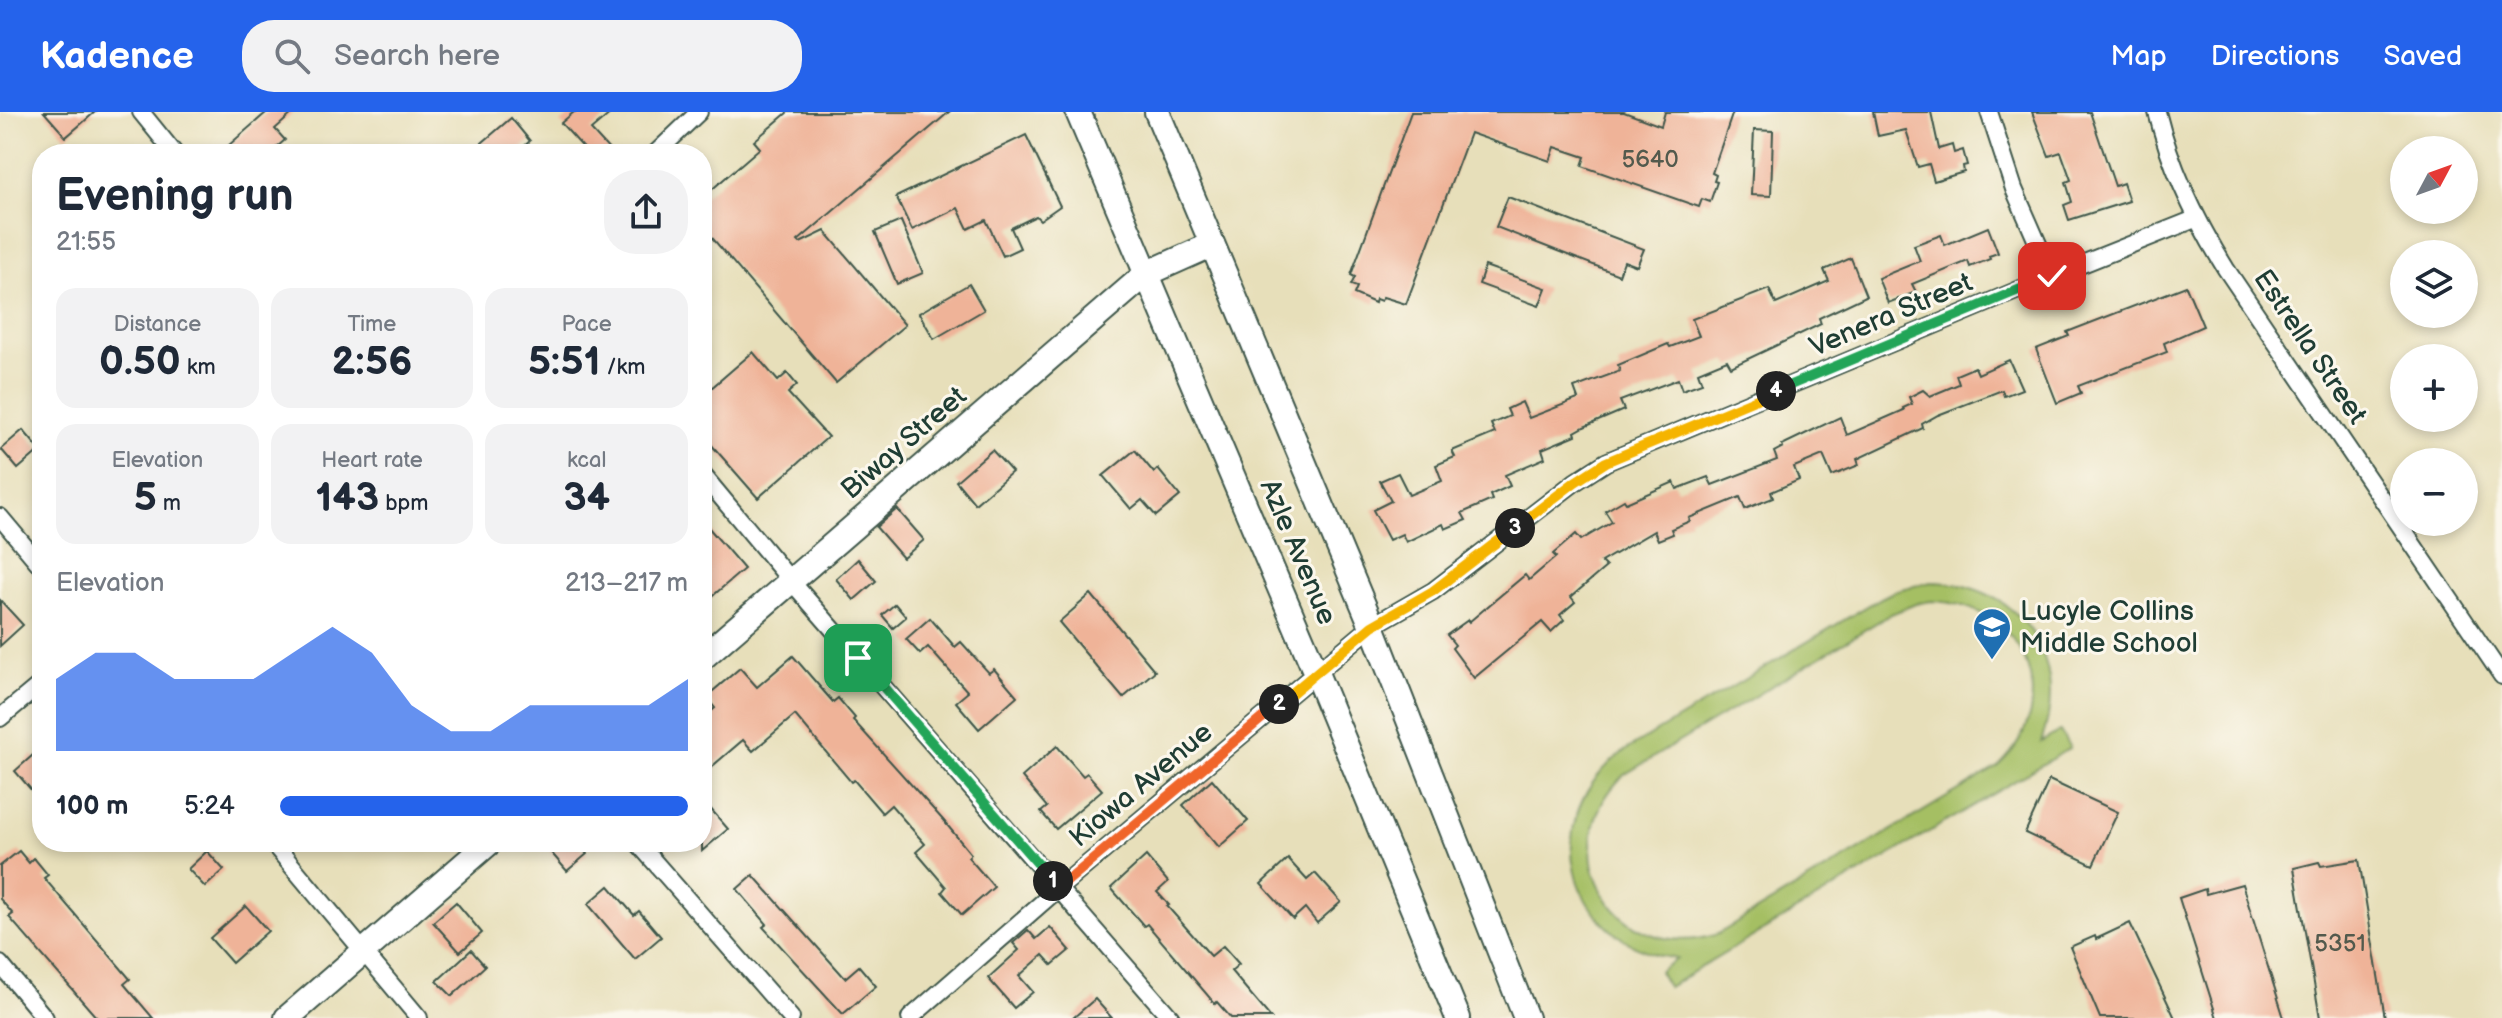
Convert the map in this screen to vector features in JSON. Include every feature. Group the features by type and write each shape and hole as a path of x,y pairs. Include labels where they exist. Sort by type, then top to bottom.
{"main road":[{"name":"Azle Avenue","path":"1078,112 1316,673 1458,1018"},
{"name":"Azle Avenue","path":"1157,112 1372,626 1526,1018"},
{"name":"Biway Street","path":"712,649 1146,274 1211,245"},
{"path":"287,1018 478,852"}],"street":[{"path":"141,112 167,144"},
{"path":"665,144 699,112"},
{"path":"1989,112 2014,189 2052,276"},
{"name":"Estrella Street","path":"2157,112 2166,149 2195,219 2502,676"},
{"name":"Venera Street","path":"1372,626 1433,591 1575,482 1606,462 2195,219"},
{"path":"712,486 1171,1018"},
{"path":"0,517 32,555"},
{"name":"Kiowa Avenue","path":"910,1018 1059,888 1372,626"},
{"path":"0,718 32,691"},
{"path":"280,852 419,1018"},
{"path":"646,852 791,1018"},
{"path":"0,964 45,1018"}],"green space":[{"path":"1931,582 1963,586 1990,596 2013,611 2031,631 2043,655 2049,682 2049,711 2041,742 2060,731 2070,748 1668,987 1659,971 1677,959 1639,948 1609,928 1588,903 1575,873 1572,841 1579,808 1597,777 1626,750 1897,590","holes":["1932,601 1964,606 1991,619 2011,637 2025,660 2032,686 2030,713 2019,740 1999,766 1718,934 1682,940 1649,933 1623,918 1604,895 1593,867 1592,836 1602,804 1624,775 1891,614"]}],"building":[{"path":"44,112 95,112 66,137"},
{"path":"267,112 294,112 275,129 285,140 280,144 230,144"},
{"path":"574,112 612,112 591,130 604,144 580,144 561,123"},
{"path":"788,112 949,112 798,241 800,243 825,231 905,325 836,383 712,238 712,189 760,148 754,141"},
{"path":"1411,112 1624,112 1661,126 1665,112 1733,112 1712,173 1716,175 1714,181 1717,182 1710,202 1702,199 1699,207 1582,166 1585,157 1555,147 1550,161 1470,133 1406,304 1383,297 1381,301 1376,299 1375,303 1354,294 1357,287 1351,285 1355,277 1351,275"},
{"path":"1873,112 1931,112 1939,149 1952,145 1954,153 1963,150 1967,165 1963,166 1964,172 1934,181 1929,164 1918,167 1906,130 1878,136"},
{"path":"2032,112 2090,112 2115,186 2123,183 2129,201 2069,220 2064,205 2072,202 2066,182 2071,180 2061,152 2049,156"},
{"path":"511,118 530,141 527,144 481,144"},
{"path":"1754,130 1773,131 1771,196 1751,195"},
{"path":"1026,135 1060,206 1040,220 1036,216 1011,228 1020,248 1003,256 986,220 968,229 958,208 912,230 896,197"},
{"path":"1508,197 1644,249 1637,266 1624,261 1619,275 1496,227"},
{"path":"901,221 923,273 897,284 875,232"},
{"path":"1988,227 1998,253 1970,267 1968,261 1912,284 1916,292 1888,303 1878,278 1920,261 1914,245 1941,235 1945,245"},
{"path":"1851,258 1866,296 1819,318 1821,324 1731,367 1727,360 1698,372 1702,383 1682,390 1678,379 1620,401 1624,410 1542,449 1545,458 1505,475 1510,486 1490,495 1492,500 1462,513 1466,520 1445,529 1443,524 1406,542 1402,534 1389,540 1373,510 1391,501 1380,481 1398,473 1409,495 1442,481 1436,465 1455,457 1452,451 1495,433 1491,424 1510,416 1507,409 1522,402 1529,418 1578,399 1574,388 1620,371 1618,365 1668,344 1670,347 1699,336 1692,319 1769,289 1776,304 1829,281 1824,270"},
{"path":"1485,266 1546,288 1539,306 1479,284"},
{"path":"969,284 984,310 934,339 919,313"},
{"path":"2186,286 2203,326 2164,343 2167,352 2078,386 2081,393 2057,403 2036,349 2069,336 2067,332"},
{"path":"753,352 778,381 787,373 797,385 788,393 828,437 758,498 712,445 712,387"},
{"path":"2009,360 2022,389 2004,396 2002,390 1938,415 1922,424 1923,428 1857,459 1859,465 1832,476 1823,455 1794,467 1799,480 1771,492 1773,498 1745,509 1740,497 1689,518 1690,521 1671,529 1673,534 1658,540 1654,531 1601,562 1606,567 1571,597 1575,602 1560,615 1564,620 1551,632 1542,622 1474,678 1452,648 1455,645 1447,635 1469,622 1525,575 1529,580 1556,557 1553,554 1576,534 1581,540 1612,522 1605,511 1624,500 1626,503 1674,482 1677,489 1708,477 1712,485 1777,460 1774,452 1782,445 1840,417 1847,435 1904,410 1912,404 1909,397 1923,390 1930,396 1959,384 1956,375 1975,367 1978,374"},
{"path":"23,430 32,441 32,457 18,469 1,449"},
{"path":"992,450 1012,472 975,504 956,481"},
{"path":"1135,450 1154,473 1158,469 1180,496 1156,516 1142,500 1131,509 1103,476"},
{"path":"897,509 924,540 903,558 876,527"},
{"path":"712,532 744,569 712,596"},
{"path":"858,559 876,581 854,600 836,579"},
{"path":"1091,594 1155,671 1123,698 1059,622"},
{"path":"0,600 23,625 0,646"},
{"path":"895,604 906,617 893,628 882,615"},
{"path":"930,618 955,647 961,642 989,673 994,669 1017,696 979,729 956,702 968,692 928,647 920,654 906,639"},
{"path":"793,656 833,702 838,698 855,718 853,720 943,820 971,854 968,857 994,887 962,915 942,892 946,887 916,852 925,844 891,805 882,813 854,780 851,782 795,715 753,751 743,740 712,766 712,711 715,708 712,692 740,668 757,687"},
{"path":"1057,746 1083,776 1087,773 1102,790 1056,829 1041,812 1047,807 1022,777"},
{"path":"32,756 32,791 15,771"},
{"path":"1212,779 1248,821 1219,847 1183,805"},
{"path":"2049,780 2118,812 2093,865 2025,833"},
{"path":"712,811 728,829 712,843"},
{"path":"19,851 29,863 34,858 48,875 44,878 130,979 124,984 153,1018 97,1018 9,917 13,914 0,899 0,866"},
{"path":"208,852 224,870 205,887 188,869"},
{"path":"551,852 585,852 587,854 567,871"},
{"path":"1146,856 1168,882 1157,892 1167,906 1211,956 1223,946 1239,964 1231,971 1271,1018 1231,1018 1111,888"},
{"path":"1288,859 1307,880 1315,873 1341,902 1317,923 1305,908 1293,919 1261,884"},
{"path":"2359,860 2385,1018 2320,1018 2294,868 2319,862 2321,866"},
{"path":"753,875 845,978 859,966 876,986 843,1014 763,927 767,924 737,889"},
{"path":"2242,884 2284,1018 2217,1018 2179,898 2205,889 2206,894"},
{"path":"609,886 634,915 639,911 661,937 635,959 588,904"},
{"path":"456,902 482,933 460,952 433,922"},
{"path":"246,906 268,931 232,963 210,938"},
{"path":"2130,923 2175,1018 2100,1018 2070,947"},
{"path":"1050,927 1070,950 1052,965 1043,955 1019,976 1033,992 1014,1008 988,978 1019,950 1013,943 1028,930 1036,939"},
{"path":"471,950 485,966 452,996 437,981"},
{"path":"1095,999 1112,1018 1073,1018"}],"place":[{"name":"Lucyle Collins Middle School","path":"1992,661"}],"route":[{"path":"858,658 1059,888 1372,626 1433,591 1575,482 1606,462 2052,276"}]}
